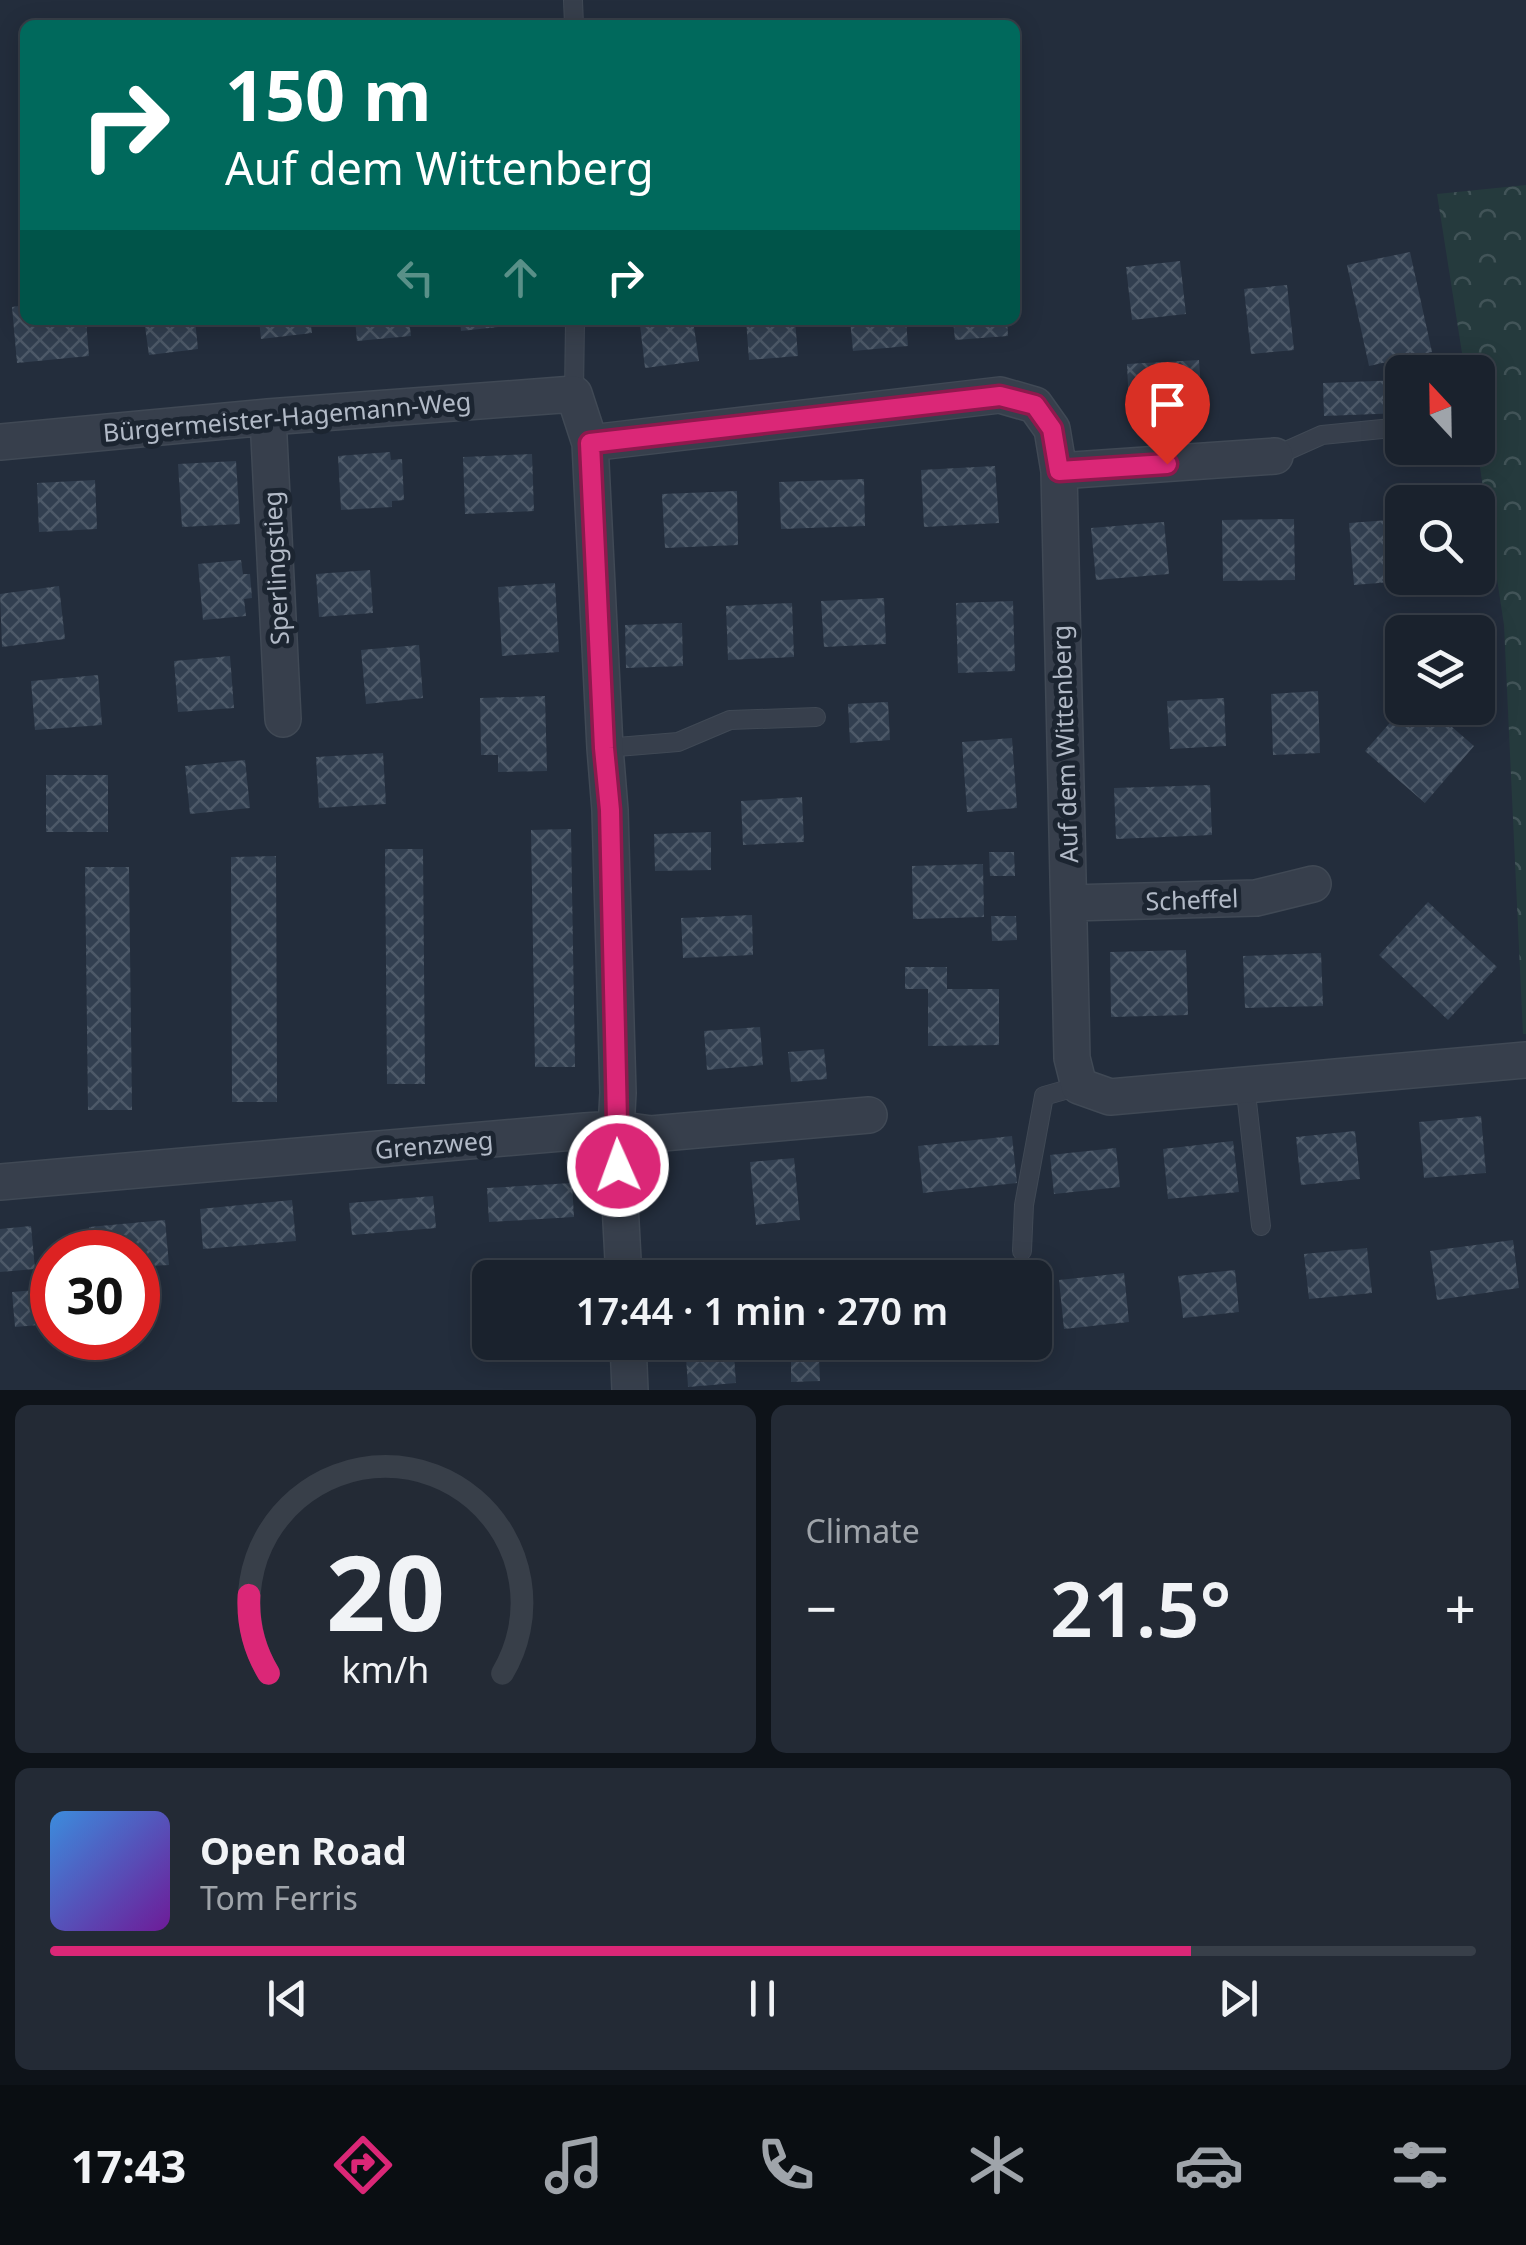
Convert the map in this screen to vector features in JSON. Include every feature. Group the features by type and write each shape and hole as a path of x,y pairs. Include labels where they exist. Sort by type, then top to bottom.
{"street":[{"name":"Bürgermeister-Hagemann-Weg","path":"0,442 574,394"},
{"path":"574,394 590,443 610,810 616,1129 623,1260"},
{"name":"Auf dem Wittenberg","path":"590,443 1000,396 1035,405 1052,429 1059,471 1072,1058 1078,1086"},
{"name":"Sperlingstieg","path":"268,417 283,719"},
{"path":"1059,471 1275,456"},
{"name":"Scheffel","path":"1070,903 1256,898 1314,884"},
{"path":"1078,1086 1110,1097 1526,1060"},
{"name":"Grenzweg","path":"0,1182 616,1129 651,1134 868,1116"},
{"path":"629,1360 630,1390"}],"lane":[{"path":"574,394 575,325"},
{"path":"1275,456 1322,436 1385,429"},
{"path":"604,748 678,742 730,720 816,717"},
{"path":"1245,1084 1261,1226"},
{"path":"1022,1251 1024,1205 1044,1096 1078,1086"}],"green space":[{"path":"1526,185 1526,1034 1504,625 1495,566 1495,485 1483,485 1480,465 1495,465 1495,355 1462,355 1437,194"}],"building":[{"path":"1410,252 1432,352 1385,355 1385,362 1369,366 1347,265"},
{"path":"1180,261 1186,314 1132,320 1126,267"},
{"path":"1287,285 1294,350 1251,354 1244,289"},
{"path":"20,306 20,325 86,325 89,356 17,363 12,307"},
{"path":"145,325 196,325 198,349 149,355"},
{"path":"260,325 311,325 312,333 261,339"},
{"path":"355,325 410,325 411,336 357,341"},
{"path":"460,325 518,325 461,331"},
{"path":"640,325 694,325 699,361 645,368"},
{"path":"746,325 795,325 798,356 749,360"},
{"path":"850,325 906,325 908,346 853,351"},
{"path":"954,325 1007,325 1008,336 955,340"},
{"path":"1199,360 1202,404 1129,407 1127,364"},
{"path":"1385,381 1385,414 1324,416 1323,383"},
{"path":"390,452 391,460 402,459 404,500 392,501 392,507 341,510 338,456"},
{"path":"532,454 534,511 465,514 463,457"},
{"path":"236,461 240,524 182,527 178,464"},
{"path":"995,466 999,523 924,527 921,470"},
{"path":"864,479 865,526 781,529 779,482"},
{"path":"95,480 97,529 39,532 37,483"},
{"path":"737,491 738,545 665,548 662,494"},
{"path":"1294,519 1295,580 1223,581 1222,520"},
{"path":"1385,520 1385,582 1354,585 1349,523"},
{"path":"1164,522 1169,574 1096,580 1091,528"},
{"path":"241,560 243,574 250,574 252,598 244,599 246,616 203,620 198,564"},
{"path":"370,570 373,613 319,617 316,574"},
{"path":"555,583 559,652 502,656 498,587"},
{"path":"59,586 65,639 2,647 0,594"},
{"path":"884,598 886,644 824,647 821,601"},
{"path":"1013,601 1015,671 958,673 956,603"},
{"path":"792,603 794,657 728,660 726,606"},
{"path":"682,623 683,666 626,668 625,625"},
{"path":"419,645 423,698 366,704 361,650"},
{"path":"230,656 234,708 178,712 174,661"},
{"path":"98,675 102,725 35,730 31,681"},
{"path":"1318,691 1320,753 1273,755 1271,694"},
{"path":"545,696 547,771 498,772 498,755 481,755 480,698"},
{"path":"1224,698 1226,746 1170,749 1167,701"},
{"path":"888,702 890,740 850,743 848,704"},
{"path":"1388,725 1450,725 1474,746 1425,803 1365,751"},
{"path":"1012,738 1017,808 967,812 962,742"},
{"path":"383,753 386,804 319,808 316,757"},
{"path":"245,760 250,808 190,814 185,766"},
{"path":"46,775 108,775 108,832 46,832"},
{"path":"1210,785 1212,835 1116,839 1114,788"},
{"path":"802,797 804,842 743,845 741,801"},
{"path":"571,829 575,1067 535,1067 531,830"},
{"path":"711,832 711,870 655,871 654,834"},
{"path":"385,849 423,849 425,1084 387,1084"},
{"path":"989,852 1014,852 1015,876 990,876"},
{"path":"276,856 277,1102 232,1102 231,857"},
{"path":"983,864 984,917 913,919 912,866"},
{"path":"85,867 129,867 132,1110 88,1110"},
{"path":"1428,902 1497,967 1448,1020 1379,955"},
{"path":"752,915 753,955 683,958 681,918"},
{"path":"991,916 1016,916 1017,940 992,941"},
{"path":"1186,950 1188,1015 1111,1017 1110,952"},
{"path":"1321,953 1323,1006 1245,1008 1243,956"},
{"path":"905,967 947,967 947,989 999,989 999,1045 928,1046 928,989 905,989"},
{"path":"760,1027 763,1065 707,1070 704,1031"},
{"path":"824,1049 827,1079 791,1082 788,1052"},
{"path":"1481,1116 1486,1173 1424,1178 1419,1122"},
{"path":"1355,1131 1360,1179 1301,1185 1296,1137"},
{"path":"1012,1136 1017,1183 923,1193 918,1146"},
{"path":"1233,1141 1239,1192 1168,1199 1163,1149"},
{"path":"1116,1148 1120,1187 1054,1194 1050,1155"},
{"path":"794,1158 800,1220 756,1225 750,1162"},
{"path":"572,1183 574,1217 489,1222 487,1188"},
{"path":"433,1196 436,1228 352,1235 349,1203"},
{"path":"292,1200 296,1241 203,1249 200,1209"},
{"path":"165,1220 169,1265 160,1266 160,1230 89,1227"},
{"path":"31,1226 30,1269 0,1272 0,1229"},
{"path":"1513,1240 1519,1288 1437,1300 1430,1251"},
{"path":"1367,1248 1372,1293 1309,1299 1304,1254"},
{"path":"1235,1270 1239,1312 1183,1318 1178,1276"},
{"path":"1124,1273 1129,1322 1064,1329 1059,1280"},
{"path":"30,1290 30,1326 15,1327 12,1292"},
{"path":"686,1360 734,1360 736,1383 688,1387"},
{"path":"791,1360 819,1360 820,1381 791,1382"}],"route":[{"path":"618,1166 610,810 590,443 1000,396 1035,405 1052,429 1059,471 1167,464"}]}
